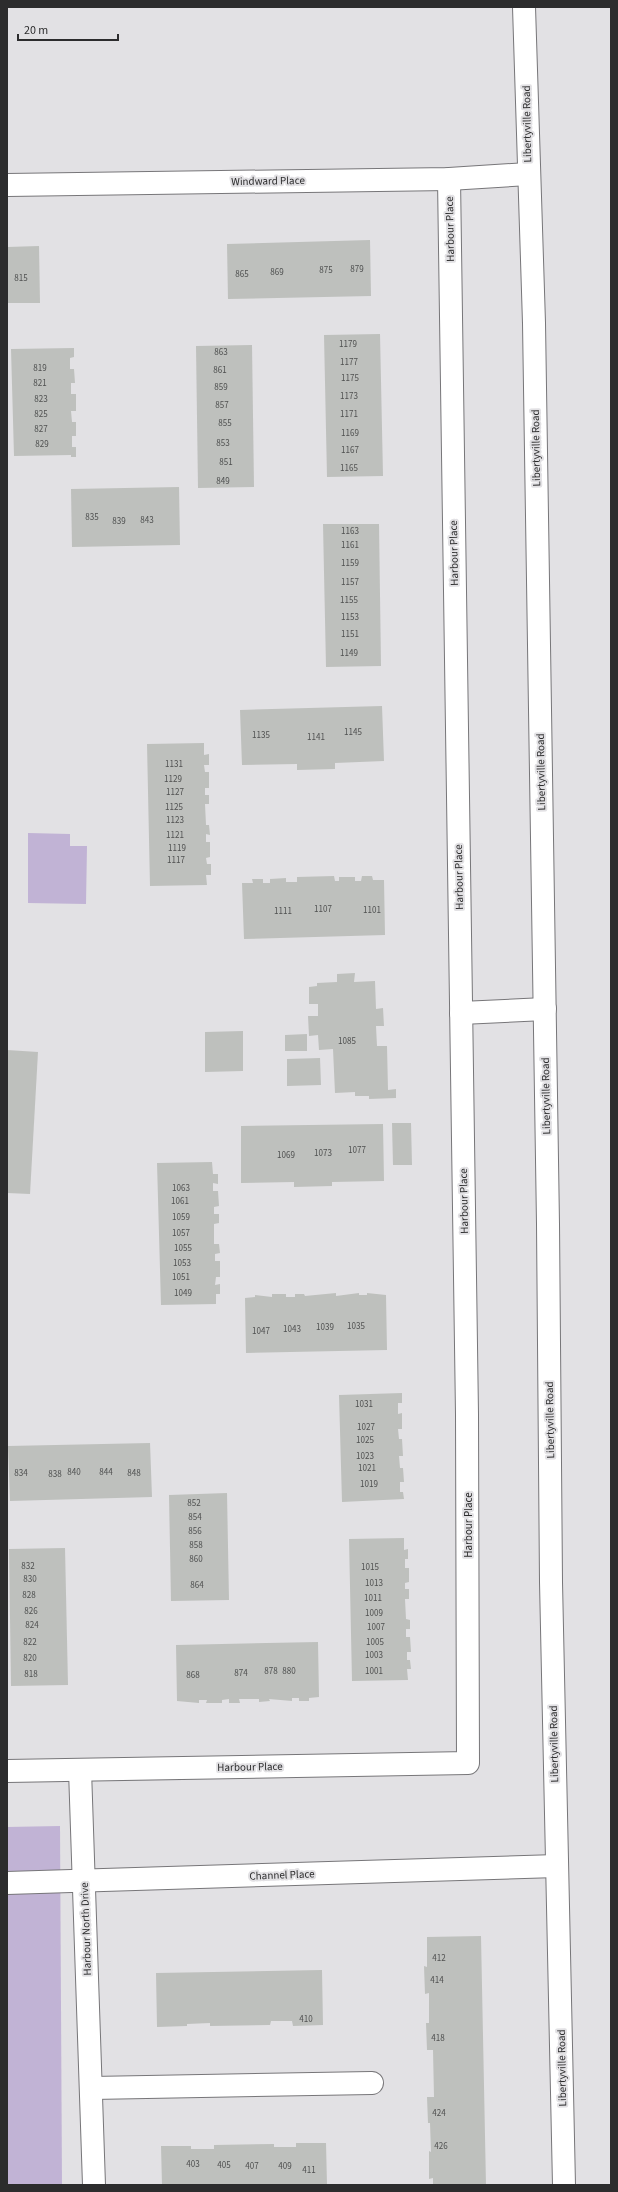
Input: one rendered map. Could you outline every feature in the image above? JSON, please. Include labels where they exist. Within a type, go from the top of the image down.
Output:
[{"type":"street","name":"Libertyville Road","points":[[524,7],[528,174],[534,323],[557,1866],[564,2185]]},
{"type":"street","name":"Windward Place","points":[[7,185],[449,179],[528,174]]},
{"type":"street","name":"Harbour Place","points":[[7,1771],[468,1763],[467,1414],[449,179]]},
{"type":"street","points":[[461,1013],[545,1009]]},
{"type":"street","name":"Harbour North Drive","points":[[80,1770],[92,2088],[94,2185]]},
{"type":"street","name":"Channel Place","points":[[7,1883],[557,1866]]},
{"type":"street","points":[[92,2088],[372,2084]]},
{"type":"shaded area","points":[[28,833],[70,834],[70,846],[87,846],[86,904],[28,903]]},
{"type":"shaded area","points":[[60,1826],[62,2185],[7,2185],[7,1827]]},
{"type":"building","points":[[370,240],[371,296],[228,299],[227,244]]},
{"type":"building","points":[[39,246],[40,303],[7,303],[7,247]]},
{"type":"building","points":[[380,334],[383,476],[327,477],[324,335]]},
{"type":"building","points":[[252,345],[254,487],[198,488],[196,346]]},
{"type":"building","points":[[74,348],[74,357],[70,358],[70,369],[74,369],[75,383],[71,383],[71,394],[76,394],[76,411],[71,411],[72,422],[76,422],[76,436],[72,436],[72,447],[76,447],[76,457],[71,457],[71,455],[14,456],[11,349]]},
{"type":"building","points":[[179,487],[180,545],[72,547],[71,489]]},
{"type":"building","points":[[323,524],[379,524],[381,666],[326,667]]},
{"type":"building","points":[[382,706],[384,761],[335,763],[335,769],[297,770],[297,764],[242,765],[240,710]]},
{"type":"building","points":[[204,743],[204,755],[209,754],[209,765],[204,765],[205,772],[209,772],[209,788],[205,788],[205,795],[209,795],[209,804],[205,804],[206,825],[209,825],[210,835],[206,834],[206,842],[210,842],[210,857],[206,858],[207,864],[211,864],[211,875],[206,875],[207,885],[150,886],[147,744]]},
{"type":"building","points":[[334,876],[335,881],[339,881],[339,877],[355,877],[355,881],[361,881],[362,876],[372,876],[373,880],[384,880],[385,935],[244,939],[242,883],[253,883],[252,879],[263,879],[263,883],[270,883],[270,879],[286,878],[286,882],[297,882],[297,877]]},
{"type":"building","points":[[355,973],[354,982],[375,981],[376,1009],[383,1008],[384,1026],[376,1026],[377,1046],[387,1046],[388,1090],[396,1089],[396,1098],[369,1099],[369,1096],[355,1096],[355,1092],[335,1093],[333,1049],[319,1050],[318,1035],[309,1036],[308,1016],[318,1016],[318,1004],[309,1004],[309,987],[317,986],[317,983],[337,982],[337,974]]},
{"type":"building","points":[[243,1031],[243,1071],[205,1072],[205,1032]]},
{"type":"building","points":[[307,1034],[307,1051],[285,1051],[285,1035]]},
{"type":"building","points":[[7,1050],[38,1052],[30,1194],[7,1193]]},
{"type":"building","points":[[320,1058],[321,1085],[287,1086],[287,1059]]},
{"type":"building","points":[[392,1123],[411,1123],[412,1165],[393,1165]]},
{"type":"building","points":[[383,1124],[384,1181],[332,1182],[332,1186],[294,1187],[294,1182],[241,1183],[241,1126]]},
{"type":"building","points":[[212,1162],[213,1174],[218,1174],[218,1184],[213,1183],[213,1191],[218,1191],[219,1206],[214,1207],[214,1214],[219,1214],[219,1223],[214,1224],[214,1244],[219,1244],[220,1253],[215,1254],[215,1261],[220,1261],[220,1277],[216,1277],[215,1285],[220,1284],[220,1294],[216,1294],[216,1304],[161,1305],[157,1163]]},
{"type":"building","points":[[336,1293],[336,1296],[359,1293],[359,1295],[367,1295],[367,1293],[386,1295],[387,1350],[246,1353],[245,1298],[255,1297],[255,1295],[272,1297],[272,1294],[286,1294],[286,1297],[295,1297],[295,1294],[304,1294],[305,1296]]},
{"type":"building","points":[[402,1393],[402,1403],[398,1403],[398,1414],[402,1413],[402,1429],[398,1429],[399,1439],[402,1439],[403,1456],[399,1456],[400,1468],[403,1468],[404,1482],[400,1482],[400,1492],[403,1492],[404,1499],[342,1502],[339,1395]]},
{"type":"building","points":[[150,1443],[152,1497],[10,1501],[8,1446]]},
{"type":"building","points":[[227,1493],[229,1600],[171,1601],[169,1495]]},
{"type":"building","points":[[404,1538],[404,1550],[408,1549],[408,1559],[405,1559],[405,1568],[409,1568],[409,1582],[405,1583],[405,1589],[409,1589],[409,1599],[405,1599],[406,1619],[410,1620],[410,1629],[406,1629],[406,1637],[410,1637],[411,1652],[407,1652],[407,1660],[410,1660],[411,1669],[407,1669],[408,1680],[352,1681],[349,1539]]},
{"type":"building","points":[[65,1548],[68,1685],[11,1686],[9,1549]]},
{"type":"building","points":[[318,1642],[319,1697],[309,1698],[309,1701],[299,1701],[299,1698],[292,1698],[292,1701],[269,1699],[270,1701],[259,1702],[259,1699],[239,1699],[240,1703],[229,1703],[229,1699],[222,1700],[222,1703],[206,1703],[207,1700],[199,1700],[199,1703],[177,1701],[176,1645]]},
{"type":"building","points":[[481,1936],[486,2185],[433,2185],[433,2178],[429,2179],[429,2151],[431,2152],[427,2097],[434,2097],[433,2050],[427,2050],[426,2023],[429,2023],[429,1993],[425,1994],[424,1966],[427,1967],[427,1937]]},
{"type":"building","points":[[322,1970],[323,2025],[293,2026],[292,2021],[271,2021],[270,2025],[210,2026],[210,2023],[187,2024],[187,2026],[157,2027],[156,1973]]},
{"type":"building","points":[[296,2143],[326,2143],[327,2185],[162,2185],[161,2146],[191,2146],[191,2149],[214,2149],[214,2145],[274,2144],[274,2147],[296,2147]]}]
